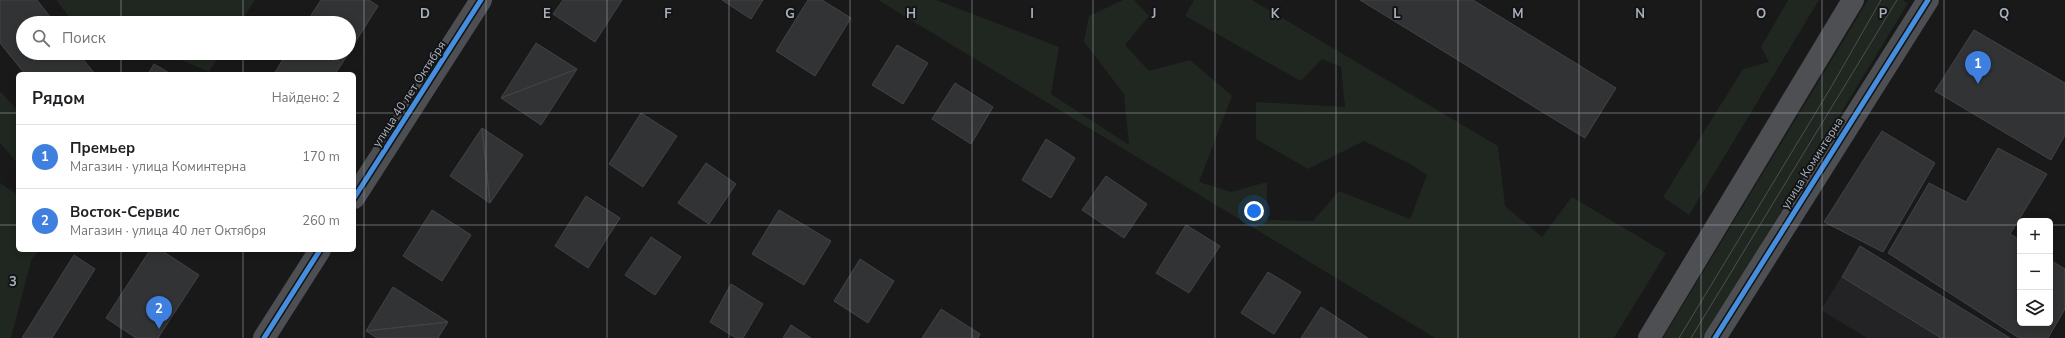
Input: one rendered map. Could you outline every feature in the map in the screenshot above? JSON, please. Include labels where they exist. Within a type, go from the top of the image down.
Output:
[{"type":"street","name":"улица 40 лет Октября","points":[[356,195],[481,0]]},
{"type":"street","points":[[1649,338],[1854,0]]},
{"type":"street","name":"улица Коминтерна","points":[[1715,338],[1928,0]]},
{"type":"street","points":[[264,338],[319,252]]},
{"type":"shaded area","points":[[56,0],[255,0],[245,16],[69,16]]},
{"type":"shaded area","points":[[878,0],[936,0],[1059,47],[1051,94],[1129,145],[1124,94],[1084,42],[1089,16],[1123,0],[1134,0],[1149,16],[1125,45],[1149,71],[1190,60],[1232,96],[1199,182],[1231,192],[1267,182],[1267,220],[1313,221],[1339,191],[1410,219],[1427,175],[1412,165],[1364,141],[1308,169],[1256,139],[1256,102],[1345,107],[1341,67],[1322,59],[1301,81],[1185,16],[1194,0],[1252,0],[1498,146],[1505,206],[1542,237],[1572,197],[1666,253],[1614,338],[1435,338]]},
{"type":"shaded area","points":[[1788,0],[1819,0],[1689,215],[1663,197],[1743,69],[1769,62],[1761,47]]},
{"type":"shaded area","points":[[1868,0],[1903,0],[1908,3],[1704,338],[1663,338]]},
{"type":"shaded area","points":[[182,60],[217,60],[209,72]]},
{"type":"shaded area","points":[[0,91],[16,109],[16,162],[0,143]]},
{"type":"shaded area","points":[[0,183],[16,194],[16,252],[38,252],[31,261],[11,338],[0,338]]},
{"type":"shaded area","points":[[1860,246],[2010,338],[1867,338],[1821,310]]},
{"type":"building","points":[[0,0],[37,0],[50,16],[16,16],[16,60],[84,60],[93,72],[23,72],[0,43]]},
{"type":"building","points":[[321,0],[369,0],[378,6],[356,41],[356,16],[311,16]]},
{"type":"building","points":[[563,0],[622,0],[595,42],[553,14]]},
{"type":"building","points":[[722,0],[763,0],[751,19]]},
{"type":"building","points":[[808,0],[822,0],[851,18],[815,76],[776,51]]},
{"type":"building","points":[[1360,0],[1473,0],[1616,88],[1585,138]]},
{"type":"building","points":[[1974,30],[2065,83],[2065,135],[2051,160],[1935,91]]},
{"type":"building","points":[[536,43],[577,69],[501,98]]},
{"type":"building","points":[[897,45],[928,63],[903,104],[872,85]]},
{"type":"building","points":[[283,60],[344,60],[336,72],[275,72]]},
{"type":"building","points":[[154,64],[168,72],[149,72]]},
{"type":"building","points":[[577,69],[541,125],[501,98]]},
{"type":"building","points":[[955,83],[993,107],[971,144],[932,119]]},
{"type":"building","points":[[641,113],[677,136],[643,187],[609,164]]},
{"type":"building","points":[[482,128],[523,155],[490,203]]},
{"type":"building","points":[[482,128],[490,203],[450,176]]},
{"type":"building","points":[[1882,131],[1935,163],[1883,252],[1824,222]]},
{"type":"building","points":[[1046,139],[1075,158],[1051,198],[1022,180]]},
{"type":"building","points":[[1998,148],[2047,174],[2020,218],[2017,218],[2017,223],[2010,234],[2017,238],[2017,326],[2053,326],[2053,262],[2065,269],[2065,309],[2048,338],[2019,338],[1888,253],[1929,183],[1966,202]]},
{"type":"building","points":[[706,163],[736,184],[709,224],[678,203]]},
{"type":"building","points":[[1106,176],[1147,204],[1124,238],[1082,210]]},
{"type":"building","points":[[586,196],[620,218],[588,268],[555,246]]},
{"type":"building","points":[[432,210],[471,235],[442,281],[403,256]]},
{"type":"building","points":[[779,210],[831,241],[804,285],[752,254]]},
{"type":"building","points":[[1186,225],[1220,246],[1189,293],[1156,273]]},
{"type":"building","points":[[651,237],[681,257],[655,295],[625,275]]},
{"type":"building","points":[[1860,246],[2010,338],[1941,338],[1842,277]]},
{"type":"building","points":[[149,252],[164,252],[199,275],[158,338],[136,338],[106,318]]},
{"type":"building","points":[[74,255],[95,269],[52,338],[22,338]]},
{"type":"building","points":[[860,259],[894,281],[868,323],[834,301]]},
{"type":"building","points":[[1268,272],[1301,292],[1274,334],[1241,313]]},
{"type":"building","points":[[731,284],[763,304],[743,338],[736,338],[710,322]]},
{"type":"building","points":[[393,287],[448,322],[366,331]]},
{"type":"building","points":[[1321,307],[1368,338],[1301,338]]},
{"type":"building","points":[[941,309],[980,334],[978,338],[922,338]]},
{"type":"building","points":[[448,322],[438,338],[377,338],[366,331]]},
{"type":"building","points":[[791,325],[811,338],[783,338]]},
{"type":"tram line","points":[[1679,338],[1830,89],[1881,0]]},
{"type":"tram line","points":[[1691,338],[1897,0]]},
{"type":"cycle path","points":[[356,195],[481,0]]},
{"type":"cycle path","points":[[1715,338],[1928,0]]},
{"type":"cycle path","points":[[264,338],[319,252]]},
{"type":"place","name":"Премьер","points":[[1978,84]]},
{"type":"place","name":"Восток-Сервис","points":[[159,329]]}]
